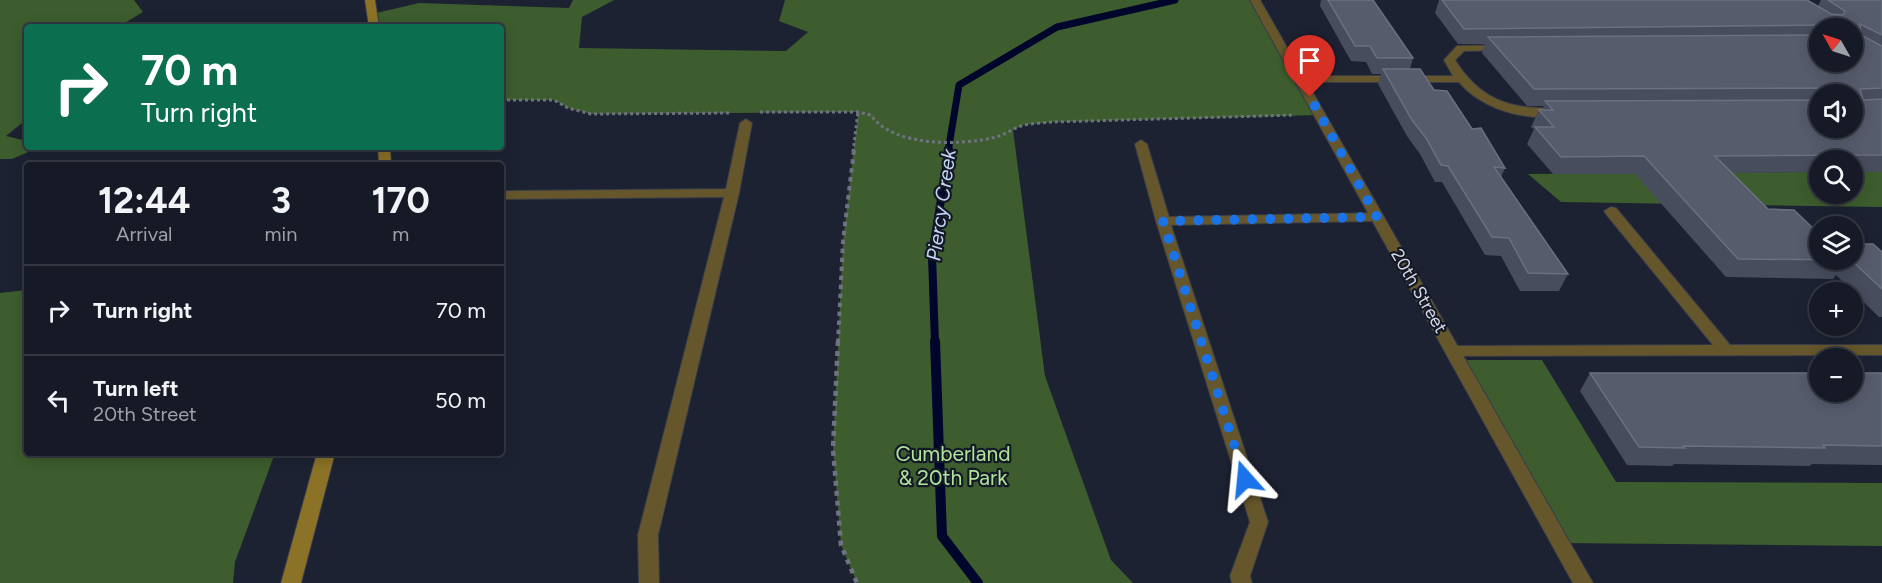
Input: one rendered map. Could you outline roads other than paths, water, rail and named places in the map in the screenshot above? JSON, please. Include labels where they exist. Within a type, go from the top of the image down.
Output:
[{"type":"street","points":[[370,0],[374,24]]},
{"type":"street","name":"20th Street","points":[[1255,0],[1582,583]]},
{"type":"street","points":[[1521,48],[1461,48],[1449,60],[1460,79],[1484,102],[1520,112],[1568,112]]},
{"type":"street","points":[[1299,79],[1460,79]]},
{"type":"street","points":[[649,583],[648,535],[750,118]]},
{"type":"street","points":[[1141,144],[1258,522],[1240,576],[1242,583]]},
{"type":"street","points":[[504,195],[732,193]]},
{"type":"street","points":[[1611,211],[1726,351]]},
{"type":"street","points":[[1163,221],[1377,217]]},
{"type":"street","points":[[1454,352],[1882,350]]},
{"type":"street","points":[[291,583],[325,456]]},
{"type":"waterway","name":"Piercy Creek","points":[[948,152],[959,85],[1057,27],[1175,0]]},
{"type":"waterway","name":"Piercy Creek","points":[[935,343],[932,256],[949,150]]},
{"type":"waterway","name":"Piercy Creek","points":[[935,341],[942,536],[978,583]]},
{"type":"park label","name":"Cumberland & 20th Park","points":[[953,465]]}]
